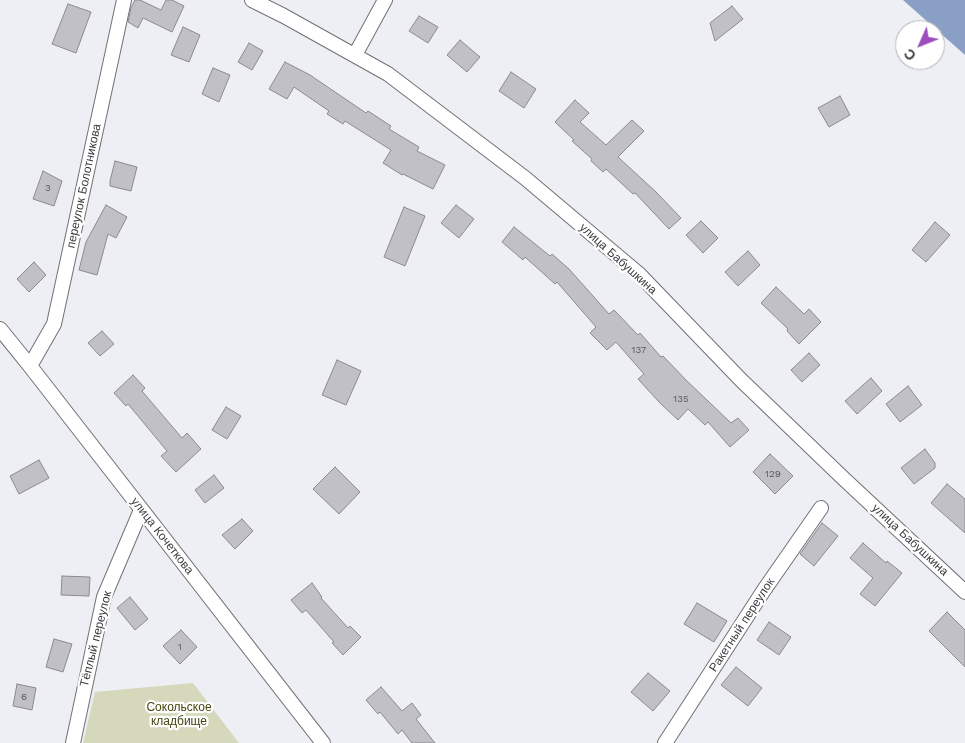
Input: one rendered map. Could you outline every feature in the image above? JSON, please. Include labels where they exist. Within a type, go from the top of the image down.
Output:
[{"type":"street","name":"переулок Болотникова","points":[[30,366],[54,324],[124,0]]},
{"type":"street","name":"улица Бабушкина","points":[[252,0],[388,74],[518,172],[639,274],[741,380],[965,592]]},
{"type":"street","points":[[355,55],[385,0]]},
{"type":"street","name":"улица Кочеткова","points":[[0,329],[323,743]]},
{"type":"street","name":"Ракетный переулок","points":[[665,743],[764,590],[821,508]]},
{"type":"street","name":"Тёплый переулок","points":[[72,743],[104,597],[141,510]]},
{"type":"green space","name":"Сокольское кладбище","points":[[193,683],[239,743],[83,743],[95,692]]},
{"type":"water","points":[[903,0],[965,0],[965,55],[945,37],[945,20],[926,20]]},
{"type":"building","points":[[135,0],[140,0],[161,10],[166,0],[172,0],[184,6],[172,32],[143,18],[138,28],[128,22]]},
{"type":"building","points":[[68,4],[91,12],[76,53],[52,44]]},
{"type":"building","points":[[732,6],[743,19],[715,41],[710,23]]},
{"type":"building","points":[[419,16],[438,27],[428,43],[409,31]]},
{"type":"building","points":[[183,27],[200,35],[189,62],[171,55]]},
{"type":"building","points":[[460,40],[480,57],[467,72],[447,55]]},
{"type":"building","points":[[249,43],[263,51],[252,70],[238,62]]},
{"type":"building","points":[[285,62],[310,75],[366,113],[368,111],[391,126],[389,129],[419,147],[417,151],[445,165],[433,189],[402,175],[383,163],[391,150],[345,121],[343,124],[327,114],[329,111],[294,87],[287,99],[269,89]]},
{"type":"building","points":[[213,68],[230,75],[219,102],[202,94]]},
{"type":"building","points":[[511,72],[536,89],[524,108],[499,91]]},
{"type":"building","points":[[840,96],[850,115],[829,127],[818,108]]},
{"type":"building","points":[[575,100],[589,113],[580,122],[606,145],[632,120],[644,131],[618,157],[681,218],[669,229],[635,193],[633,194],[606,169],[603,172],[591,161],[592,159],[555,122]]},
{"type":"building","points":[[115,161],[137,167],[131,191],[110,186]]},
{"type":"building","points":[[43,171],[62,181],[54,206],[33,199]]},
{"type":"building","points":[[106,205],[127,217],[116,238],[108,234],[97,275],[79,270],[86,242]]},
{"type":"building","points":[[456,205],[474,219],[459,238],[441,223]]},
{"type":"building","points":[[404,207],[425,216],[405,266],[384,257]]},
{"type":"building","points":[[701,221],[718,238],[703,253],[686,235]]},
{"type":"building","points":[[935,222],[950,235],[926,262],[912,250]]},
{"type":"building","points":[[514,227],[550,256],[552,254],[569,269],[609,314],[614,310],[638,335],[640,333],[661,357],[663,356],[731,423],[738,418],[749,430],[730,447],[708,422],[705,425],[688,409],[678,420],[638,379],[644,374],[616,342],[607,350],[590,333],[596,327],[557,282],[555,284],[525,257],[523,260],[502,242]]},
{"type":"building","points":[[748,251],[760,265],[738,286],[725,272]]},
{"type":"building","points":[[34,262],[46,275],[29,292],[17,279]]},
{"type":"building","points":[[776,287],[804,314],[809,309],[821,322],[799,344],[787,331],[788,329],[761,303]]},
{"type":"building","points":[[102,331],[114,344],[100,356],[88,343]]},
{"type":"building","points":[[809,353],[820,365],[802,382],[791,370]]},
{"type":"building","points":[[337,360],[361,371],[346,405],[322,395]]},
{"type":"building","points":[[133,375],[145,388],[142,391],[182,438],[187,433],[201,449],[176,472],[161,456],[167,451],[128,404],[126,406],[114,393]]},
{"type":"building","points":[[871,378],[882,391],[857,414],[845,401]]},
{"type":"building","points":[[908,386],[922,405],[900,422],[886,404]]},
{"type":"building","points":[[226,407],[241,416],[227,439],[212,430]]},
{"type":"building","points":[[925,449],[935,463],[935,468],[914,484],[901,468]]},
{"type":"building","points":[[770,454],[793,476],[775,494],[753,472]]},
{"type":"building","points":[[39,460],[49,478],[19,494],[10,476]]},
{"type":"building","points":[[335,467],[360,492],[339,514],[313,489]]},
{"type":"building","points":[[214,475],[224,488],[205,503],[195,490]]},
{"type":"building","points":[[947,484],[965,499],[965,533],[931,503]]},
{"type":"building","points":[[242,519],[253,531],[235,549],[222,535]]},
{"type":"building","points":[[822,523],[838,536],[814,566],[800,554]]},
{"type":"building","points":[[863,543],[886,563],[887,561],[902,573],[875,606],[860,594],[873,578],[850,558]]},
{"type":"building","points":[[62,576],[90,577],[89,596],[61,595]]},
{"type":"building","points":[[312,583],[321,598],[348,628],[350,626],[361,637],[343,655],[306,610],[302,613],[291,600]]},
{"type":"building","points":[[130,597],[148,619],[135,630],[117,608]]},
{"type":"building","points":[[697,603],[727,621],[714,642],[684,624]]},
{"type":"building","points":[[947,612],[965,630],[965,667],[929,631]]},
{"type":"building","points":[[769,622],[791,637],[779,655],[757,640]]},
{"type":"building","points":[[181,630],[197,647],[180,664],[163,646]]},
{"type":"building","points":[[54,639],[72,644],[63,672],[46,667]]},
{"type":"building","points":[[736,667],[762,688],[748,706],[721,685]]},
{"type":"building","points":[[648,673],[670,691],[653,711],[631,692]]},
{"type":"building","points":[[17,684],[36,688],[32,710],[13,706]]},
{"type":"building","points":[[381,687],[402,711],[412,703],[421,715],[416,719],[435,743],[412,743],[402,730],[398,734],[380,712],[378,714],[366,700]]}]
